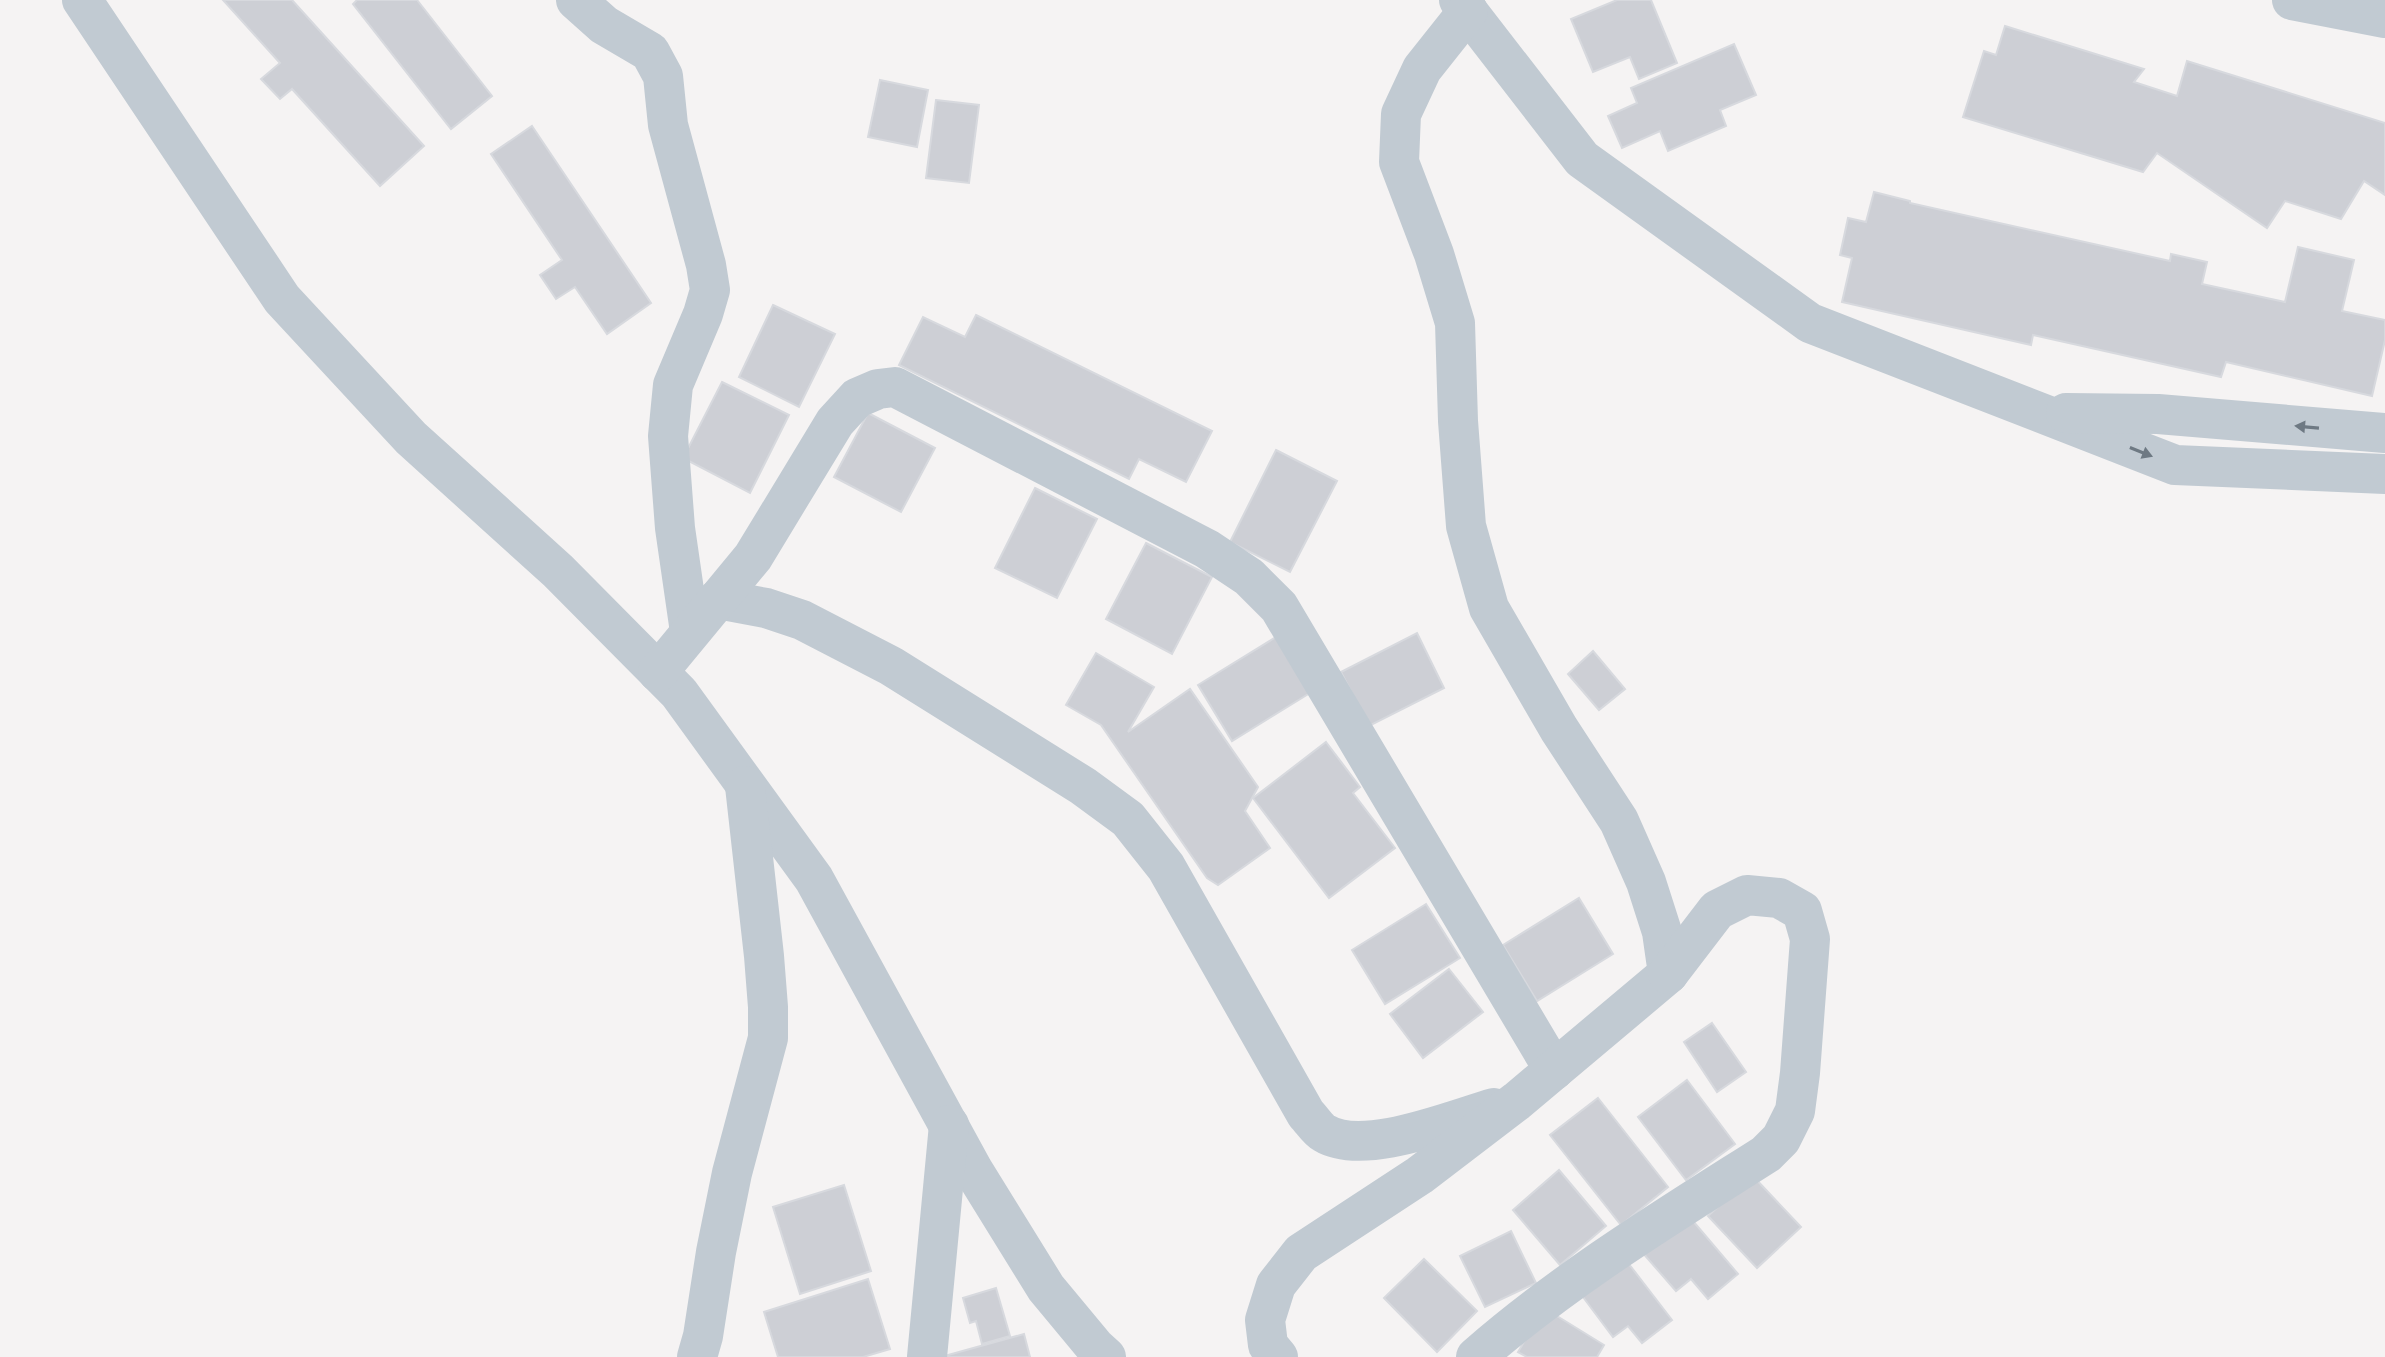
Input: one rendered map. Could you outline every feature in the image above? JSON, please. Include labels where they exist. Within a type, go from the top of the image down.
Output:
[{"type":"street","points":[[82,0],[282,299],[411,438],[558,571],[679,693],[814,879],[973,1170],[1046,1288],[1106,1357]]},
{"type":"street","points":[[576,0],[604,25],[650,52],[663,76],[668,125],[706,265],[710,290],[673,385],[668,436],[675,528],[690,632]]},
{"type":"street","points":[[2292,0],[2385,18]]},
{"type":"street","points":[[1668,974],[1662,932],[1646,882],[1619,821],[1559,729],[1489,608],[1466,526],[1455,323],[1434,254],[1399,162],[1401,114],[1422,69],[1464,6],[1582,159],[1810,323],[2175,465],[2385,474]]},
{"type":"street","points":[[658,672],[753,557],[835,422],[857,398],[878,389],[895,387],[1207,549],[1249,577],[1279,607],[1554,1070]]},
{"type":"street","points":[[2042,412],[2158,414],[2385,433]]},
{"type":"street","points":[[718,599],[766,608],[802,620],[891,666],[1083,786],[1128,819],[1166,867],[1306,1114],[1322,1132],[1345,1141],[1387,1139],[1517,1101]]},
{"type":"street","points":[[697,1357],[732,1173],[768,1038],[764,956],[744,783]]},
{"type":"street","points":[[1278,1357],[1268,1345],[1265,1320],[1276,1285],[1301,1253],[1420,1175],[1517,1101],[1668,974],[1717,910],[1747,895],[1779,898],[1802,911],[1810,939],[1800,1073],[1795,1111],[1781,1139],[1766,1154],[1610,1254],[1476,1357]]},
{"type":"street","points":[[927,1357],[949,1125]]},
{"type":"building","points":[[223,0],[292,0],[424,146],[380,186],[292,89],[280,99],[261,79],[280,63]]},
{"type":"building","points":[[357,0],[417,0],[492,96],[451,129],[353,4]]},
{"type":"building","points":[[1617,0],[1651,0],[1677,63],[1639,79],[1630,57],[1593,72],[1571,19]]},
{"type":"building","points":[[2005,26],[2144,69],[2134,82],[2177,96],[2187,61],[2385,123],[2385,195],[2364,181],[2341,219],[2285,201],[2267,228],[2157,153],[2143,172],[1963,117],[1984,51],[1996,55]]},
{"type":"building","points":[[1734,44],[1756,95],[1720,110],[1726,126],[1668,151],[1660,131],[1622,148],[1608,116],[1637,103],[1631,88]]},
{"type":"building","points":[[880,80],[928,90],[917,147],[868,137]]},
{"type":"building","points":[[936,100],[979,105],[969,183],[926,178]]},
{"type":"building","points":[[532,126],[651,303],[607,334],[575,287],[556,299],[540,275],[562,260],[491,154]]},
{"type":"building","points":[[1874,192],[1910,203],[2170,261],[2171,254],[2207,262],[2202,284],[2285,302],[2298,247],[2354,260],[2342,311],[2385,320],[2385,340],[2372,396],[2226,362],[2221,377],[2033,335],[2031,345],[1842,302],[1852,258],[1840,255],[1848,218],[1866,222]]},
{"type":"building","points":[[773,305],[835,334],[799,407],[739,377]]},
{"type":"building","points":[[976,315],[1212,431],[1186,482],[1139,459],[1129,479],[899,365],[923,317],[965,337]]},
{"type":"building","points":[[722,382],[789,415],[750,493],[683,458]]},
{"type":"building","points":[[868,413],[935,448],[901,512],[834,477]]},
{"type":"building","points":[[1276,450],[1337,481],[1290,572],[1230,542]]},
{"type":"building","points":[[1035,488],[1097,519],[1057,598],[995,568]]},
{"type":"building","points":[[1146,543],[1212,577],[1172,654],[1106,619]]},
{"type":"building","points":[[1417,633],[1444,688],[1369,726],[1341,672]]},
{"type":"building","points":[[1276,637],[1310,693],[1232,741],[1198,685]]},
{"type":"building","points":[[1593,651],[1625,689],[1599,710],[1568,674]]},
{"type":"building","points":[[1096,653],[1154,687],[1128,732],[1190,689],[1258,787],[1245,811],[1270,848],[1218,885],[1207,878],[1101,725],[1066,705]]},
{"type":"building","points":[[1326,742],[1360,787],[1353,793],[1395,848],[1329,898],[1253,798]]},
{"type":"building","points":[[1579,898],[1613,954],[1537,1001],[1503,945]]},
{"type":"building","points":[[1426,904],[1460,958],[1385,1004],[1352,950]]},
{"type":"building","points":[[1449,969],[1483,1012],[1423,1058],[1390,1014]]},
{"type":"building","points":[[1712,1023],[1746,1072],[1717,1092],[1684,1042]]},
{"type":"building","points":[[1687,1080],[1735,1144],[1686,1180],[1638,1117]]},
{"type":"building","points":[[1598,1098],[1668,1187],[1621,1225],[1550,1135]]},
{"type":"building","points":[[1559,1170],[1606,1226],[1560,1265],[1513,1210]]},
{"type":"building","points":[[1752,1175],[1801,1227],[1757,1268],[1708,1216]]},
{"type":"building","points":[[844,1185],[871,1271],[800,1294],[773,1207]]},
{"type":"building","points":[[1687,1214],[1738,1274],[1708,1299],[1691,1279],[1676,1291],[1642,1252]]},
{"type":"building","points":[[1511,1231],[1536,1283],[1485,1307],[1460,1256]]},
{"type":"building","points":[[1424,1259],[1477,1311],[1437,1352],[1384,1298]]},
{"type":"building","points":[[1625,1259],[1672,1320],[1642,1343],[1628,1326],[1613,1337],[1580,1293]]},
{"type":"building","points":[[868,1279],[890,1349],[863,1357],[778,1357],[764,1312]]},
{"type":"building","points":[[996,1288],[1010,1336],[982,1344],[976,1321],[970,1323],[963,1298]]},
{"type":"building","points":[[1544,1308],[1604,1345],[1597,1357],[1527,1357],[1518,1352]]},
{"type":"building","points":[[1024,1334],[1030,1357],[941,1357]]}]
